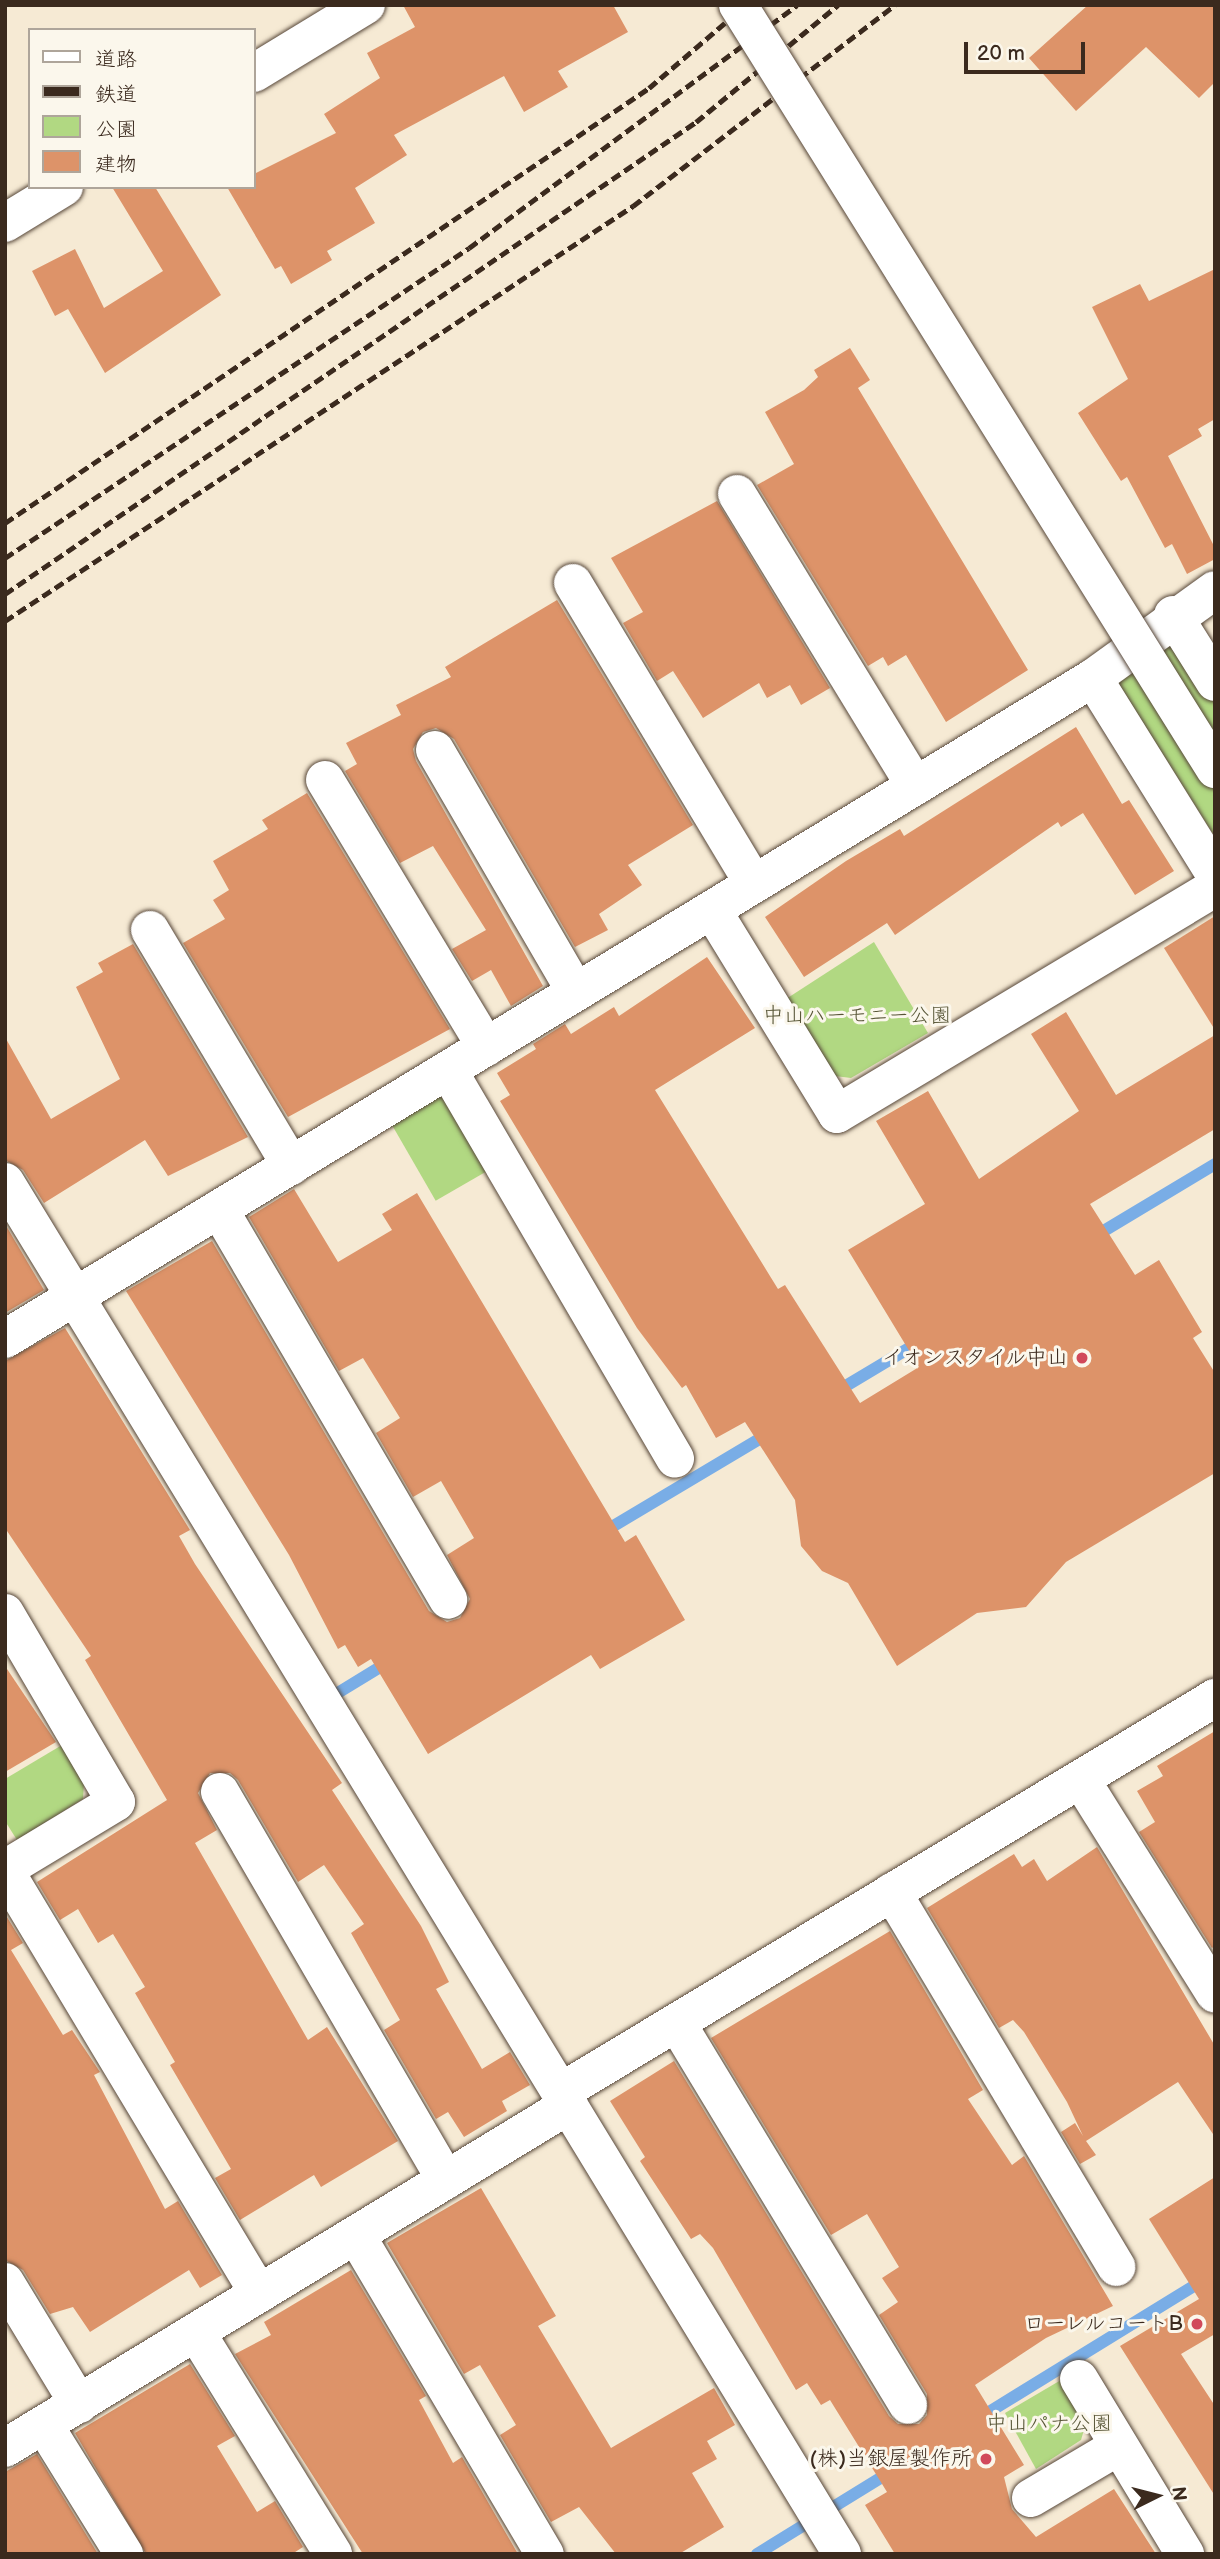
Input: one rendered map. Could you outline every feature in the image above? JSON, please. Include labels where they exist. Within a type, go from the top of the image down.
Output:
[{"type":"street","points":[[738,5],[1215,769]]},
{"type":"street","points":[[256,72],[356,8]]},
{"type":"street","points":[[5,223],[61,189]]},
{"type":"street","points":[[737,494],[915,786]]},
{"type":"street","points":[[573,583],[754,884]]},
{"type":"street","points":[[5,1339],[1093,678],[1173,615],[1215,590]]},
{"type":"street","points":[[1173,615],[1215,682]]},
{"type":"street","points":[[1093,678],[1215,874]]},
{"type":"street","points":[[435,750],[576,992]]},
{"type":"street","points":[[325,780],[486,1047]]},
{"type":"street","points":[[712,910],[836,1114],[1215,888]]},
{"type":"street","points":[[150,930],[291,1166]]},
{"type":"street","points":[[449,1070],[675,1459]]},
{"type":"street","points":[[5,1182],[842,2554]]},
{"type":"street","points":[[219,1209],[448,1600]]},
{"type":"street","points":[[5,1613],[116,1802],[5,1870],[259,2294]]},
{"type":"street","points":[[5,2448],[446,2180],[678,2025],[892,1892],[1215,1698]]},
{"type":"street","points":[[1081,1780],[1215,1994]]},
{"type":"street","points":[[220,1792],[446,2180]]},
{"type":"street","points":[[892,1892],[1116,2267]]},
{"type":"street","points":[[678,2025],[908,2405]]},
{"type":"street","points":[[356,2235],[545,2554]]},
{"type":"street","points":[[5,2282],[79,2404]]},
{"type":"street","points":[[196,2332],[333,2554]]},
{"type":"street","points":[[1079,2379],[1185,2554]]},
{"type":"street","points":[[44,2425],[124,2554]]},
{"type":"street","points":[[1031,2498],[1119,2446]]},
{"type":"green space","points":[[1170,626],[1215,697],[1215,837],[1112,673]]},
{"type":"green space","name":"中山ハーモニー公園","points":[[874,942],[928,1033],[851,1078],[835,1076],[786,999]]},
{"type":"green space","points":[[448,1070],[502,1163],[436,1201],[382,1108]]},
{"type":"green space","points":[[62,1745],[84,1783],[83,1799],[17,1840],[5,1821],[5,1779]]},
{"type":"green space","name":"中山パナ公園","points":[[1061,2380],[1086,2423],[1081,2440],[1036,2469],[1005,2413]]},
{"type":"building","points":[[403,5],[613,5],[628,32],[558,71],[568,87],[524,112],[504,76],[394,135],[407,155],[355,188],[375,223],[327,251],[332,260],[291,284],[281,266],[275,269],[228,189],[256,189],[256,173],[336,133],[324,114],[380,78],[367,53],[415,27]]},
{"type":"building","points":[[1088,5],[1215,5],[1215,82],[1199,98],[1146,47],[1076,111],[1029,58]]},
{"type":"building","points":[[113,189],[156,189],[221,295],[105,373],[68,309],[55,316],[32,271],[75,249],[104,308],[163,271]]},
{"type":"building","points":[[1215,269],[1215,419],[1198,429],[1202,436],[1168,456],[1215,548],[1215,559],[1187,574],[1172,544],[1165,548],[1127,477],[1121,481],[1078,413],[1128,379],[1092,307],[1140,284],[1149,301]]},
{"type":"building","points":[[850,348],[870,380],[858,388],[1028,670],[946,722],[906,655],[888,666],[883,657],[868,666],[757,485],[794,464],[765,412],[804,390],[818,377],[814,370]]},
{"type":"building","points":[[717,501],[830,688],[801,705],[790,685],[767,698],[759,683],[703,718],[673,671],[657,681],[623,623],[643,612],[611,558]]},
{"type":"building","points":[[557,600],[693,825],[628,865],[642,885],[599,914],[608,930],[575,947],[454,739],[436,728],[423,732],[413,749],[416,761],[543,986],[511,1006],[491,970],[472,981],[452,949],[486,930],[433,846],[400,863],[345,771],[357,764],[346,743],[401,715],[396,705],[451,677],[445,667]]},
{"type":"building","points":[[1076,727],[1122,804],[1129,800],[1174,871],[1135,895],[1083,813],[1061,827],[1058,822],[895,935],[887,923],[804,977],[765,917],[846,861],[900,829],[904,836]]},
{"type":"building","points":[[307,793],[450,1029],[288,1117],[183,943],[225,919],[213,900],[229,890],[213,861],[268,829],[262,820]]},
{"type":"building","points":[[1215,916],[1215,1030],[1164,948]]},
{"type":"building","points":[[133,944],[248,1137],[168,1176],[145,1140],[44,1203],[23,1170],[5,1160],[5,1037],[51,1119],[120,1079],[76,987],[103,972],[98,963]]},
{"type":"building","points":[[707,957],[755,1028],[655,1090],[778,1289],[785,1285],[860,1403],[919,1367],[848,1250],[925,1204],[876,1121],[928,1091],[979,1179],[1079,1111],[1031,1034],[1066,1012],[1116,1095],[1215,1035],[1215,1129],[1090,1204],[1135,1275],[1159,1260],[1202,1332],[1193,1338],[1215,1373],[1215,1473],[1066,1562],[1026,1607],[977,1613],[897,1666],[848,1583],[822,1571],[801,1546],[795,1500],[745,1422],[716,1438],[686,1385],[682,1388],[637,1328],[500,1101],[510,1095],[497,1073],[536,1049],[533,1044],[565,1024],[571,1034],[614,1007],[619,1016]]},
{"type":"building","points":[[294,1189],[338,1262],[392,1230],[382,1214],[417,1193],[625,1542],[636,1535],[685,1620],[600,1669],[591,1655],[428,1754],[371,1659],[358,1667],[345,1645],[338,1649],[289,1555],[126,1291],[212,1241],[429,1611],[447,1622],[460,1618],[470,1599],[447,1555],[474,1538],[441,1481],[413,1497],[376,1433],[400,1418],[363,1358],[339,1371],[249,1217]]},
{"type":"building","points":[[5,1224],[44,1290],[5,1313]]},
{"type":"building","points":[[65,1328],[190,1530],[179,1536],[195,1564],[342,1783],[332,1790],[421,1926],[449,1982],[436,1989],[482,2069],[510,2052],[530,2085],[502,2101],[507,2111],[464,2137],[448,2112],[436,2119],[384,2030],[400,2020],[351,1933],[364,1924],[324,1865],[298,1882],[238,1780],[230,1773],[210,1773],[198,1793],[217,1830],[195,1843],[308,2040],[327,2027],[398,2141],[321,2187],[314,2175],[240,2220],[215,2178],[231,2169],[170,2065],[175,2062],[135,1993],[145,1987],[113,1934],[98,1943],[78,1909],[60,1920],[37,1882],[167,1800],[85,1660],[91,1656],[5,1528],[5,1361]]},
{"type":"building","points":[[5,1666],[56,1742],[5,1772]]},
{"type":"building","points":[[1215,1731],[1215,1946],[1212,1948],[1139,1832],[1155,1822],[1137,1791],[1163,1776],[1157,1766]]},
{"type":"building","points":[[1097,1847],[1215,2046],[1215,2137],[1178,2082],[1086,2141],[1096,2155],[1080,2164],[1061,2132],[1075,2123],[1083,2136],[1067,2102],[1024,2032],[1013,2020],[999,2028],[927,1908],[1014,1854],[1022,1867],[1034,1859],[1047,1881]]},
{"type":"building","points":[[5,1914],[23,1943],[11,1950],[63,2035],[72,2030],[100,2072],[94,2075],[165,2209],[178,2201],[222,2275],[200,2288],[189,2270],[90,2332],[73,2307],[50,2314],[23,2270],[5,2260]]},
{"type":"building","points":[[890,1931],[983,2090],[968,2099],[1012,2165],[1024,2156],[1113,2306],[1046,2338],[975,2385],[1024,2465],[1004,2477],[1012,2509],[1036,2537],[1114,2489],[1156,2554],[895,2554],[865,2505],[887,2492],[830,2400],[821,2405],[807,2383],[796,2390],[713,2248],[700,2234],[691,2239],[640,2161],[645,2157],[610,2101],[674,2061],[889,2416],[898,2424],[919,2424],[927,2415],[927,2394],[879,2315],[898,2302],[882,2278],[899,2267],[867,2214],[831,2235],[711,2038]]},
{"type":"building","points":[[1215,2177],[1215,2334],[1181,2354],[1215,2406],[1215,2496],[1120,2346],[1199,2299],[1149,2219]]},
{"type":"building","points":[[481,2188],[556,2316],[538,2326],[611,2448],[714,2388],[735,2425],[707,2441],[717,2459],[692,2473],[724,2527],[679,2554],[616,2554],[579,2507],[551,2522],[500,2435],[516,2425],[480,2365],[464,2374],[387,2243]]},
{"type":"building","points":[[351,2270],[426,2396],[419,2400],[453,2463],[462,2457],[518,2554],[363,2554],[235,2354],[271,2335],[264,2322]]},
{"type":"building","points":[[190,2364],[235,2436],[217,2446],[257,2512],[275,2501],[303,2547],[292,2554],[146,2554],[75,2433]]},
{"type":"building","points":[[37,2454],[98,2554],[5,2554],[5,2472]]},
{"type":"waterway","points":[[1092,1238],[1215,1164]]},
{"type":"waterway","points":[[834,1393],[921,1341]]},
{"type":"waterway","points":[[600,1534],[771,1432]]},
{"type":"waterway","points":[[336,1694],[390,1661]]},
{"type":"waterway","points":[[976,2420],[1205,2279]]},
{"type":"waterway","points":[[757,2554],[892,2471]]},
{"type":"railway","points":[[5,523],[649,88],[746,5]]},
{"type":"railway","points":[[5,558],[469,248],[797,5]]},
{"type":"railway","points":[[5,594],[696,122],[838,5]]},
{"type":"railway","points":[[5,621],[633,206],[895,5]]},
{"type":"place","name":"イオンスタイル中山","points":[[1082,1358]]},
{"type":"place","name":"ローレルコートB","points":[[1197,2324]]},
{"type":"place","name":"(株)当銀屋製作所","points":[[986,2459]]}]
